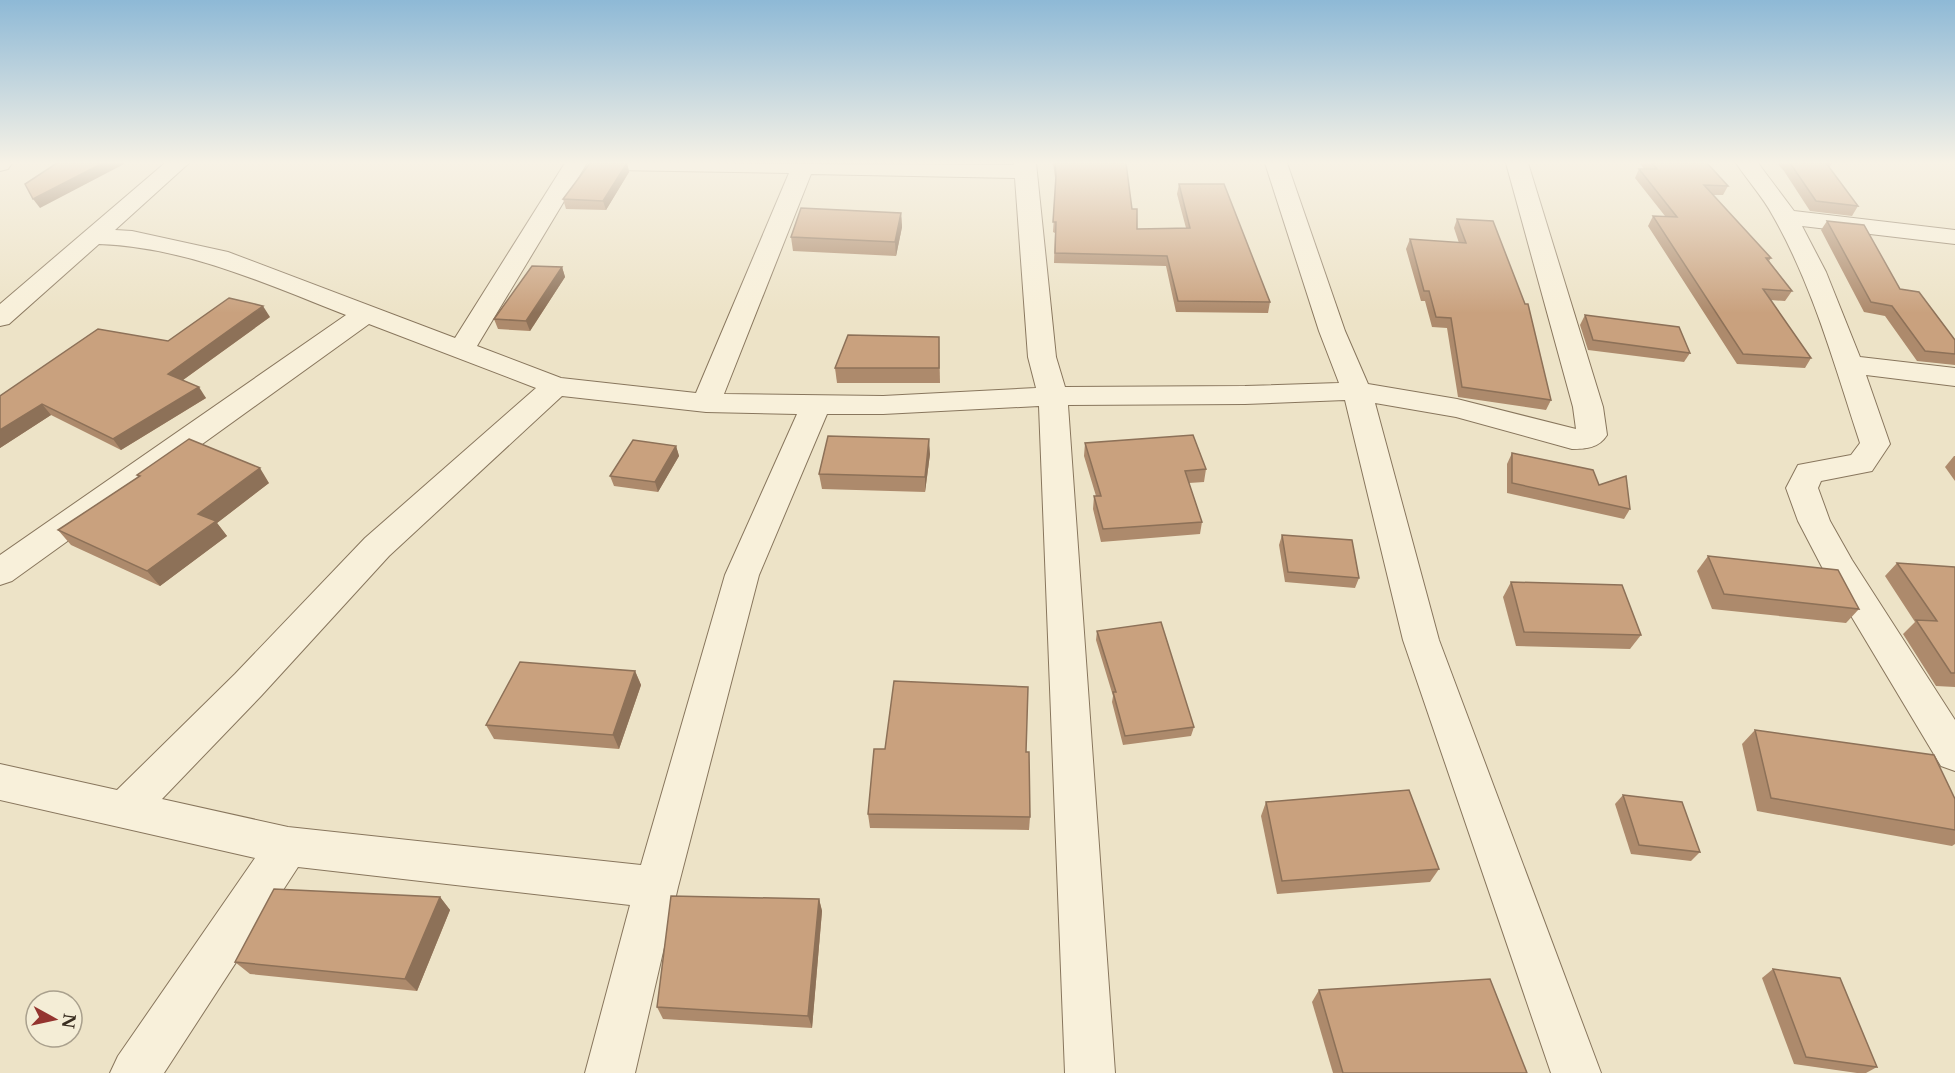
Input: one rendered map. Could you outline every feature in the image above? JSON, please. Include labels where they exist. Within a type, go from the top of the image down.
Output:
[{"type":"street","points":[[0,318],[122,213]]},
{"type":"street","points":[[461,350],[545,213]]},
{"type":"street","points":[[706,404],[784,213]]},
{"type":"street","points":[[1029,213],[1042,357],[1053,396],[1090,1073]]},
{"type":"street","points":[[1293,213],[1329,321],[1357,391],[1421,640],[1576,1073]]},
{"type":"street","points":[[95,237],[132,238],[219,257],[556,386],[706,404],[816,405],[883,405],[1053,396],[1245,395],[1357,391],[1457,408],[1572,439],[1585,439],[1592,435],[1585,396],[1532,213]]},
{"type":"street","points":[[1783,213],[1804,254],[1848,364],[1875,444],[1860,464],[1809,472],[1802,488],[1815,522],[1840,569],[1955,754]]},
{"type":"street","points":[[1786,217],[1955,237]]},
{"type":"street","points":[[0,572],[366,313]]},
{"type":"street","points":[[1848,364],[1955,377]]},
{"type":"street","points":[[124,810],[248,685],[377,547],[556,386]]},
{"type":"street","points":[[610,1073],[656,887],[742,575],[816,405]]},
{"type":"street","points":[[0,782],[288,846],[656,887]]},
{"type":"street","points":[[135,1073],[288,846]]},
{"type":"building","points":[[799,213],[901,213],[895,242],[791,237]]},
{"type":"building","points":[[1054,213],[1137,213],[1137,229],[1190,228],[1186,213],[1235,213],[1270,302],[1178,301],[1167,256],[1055,253],[1056,222],[1053,222]]},
{"type":"building","points":[[1674,213],[1730,213],[1771,258],[1766,258],[1792,291],[1763,289],[1811,358],[1743,354],[1653,216],[1677,217]]},
{"type":"building","points":[[1457,219],[1493,221],[1525,304],[1528,304],[1551,400],[1462,387],[1451,318],[1436,317],[1429,291],[1424,291],[1410,239],[1466,243]]},
{"type":"building","points":[[1827,221],[1864,225],[1900,289],[1919,292],[1955,340],[1955,354],[1925,351],[1892,306],[1871,302]]},
{"type":"building","points":[[532,266],[562,267],[526,321],[494,319]]},
{"type":"building","points":[[229,298],[263,306],[168,374],[199,387],[113,439],[42,404],[0,430],[0,396],[98,329],[168,341]]},
{"type":"building","points":[[1585,315],[1679,327],[1690,353],[1593,340]]},
{"type":"building","points":[[848,335],[939,337],[939,368],[835,368]]},
{"type":"building","points":[[1193,435],[1206,469],[1185,471],[1202,522],[1103,529],[1094,496],[1101,496],[1085,443]]},
{"type":"building","points":[[828,436],[929,439],[925,477],[819,474]]},
{"type":"building","points":[[189,439],[260,468],[198,514],[216,521],[147,571],[58,530],[140,476],[137,475]]},
{"type":"building","points":[[633,440],[676,446],[655,482],[610,476]]},
{"type":"building","points":[[1512,453],[1593,470],[1599,485],[1626,476],[1630,509],[1512,483]]},
{"type":"building","points":[[1282,535],[1352,540],[1359,578],[1288,572]]},
{"type":"building","points":[[1708,556],[1838,570],[1859,609],[1724,594]]},
{"type":"building","points":[[1897,563],[1955,567],[1955,673],[1951,673],[1916,620],[1937,621]]},
{"type":"building","points":[[1511,582],[1622,585],[1641,635],[1524,632]]},
{"type":"building","points":[[1161,622],[1194,727],[1125,736],[1113,692],[1116,692],[1097,631]]},
{"type":"building","points":[[520,662],[635,671],[613,735],[486,725]]},
{"type":"building","points":[[894,681],[1028,687],[1026,752],[1029,752],[1030,817],[868,814],[874,749],[885,749]]},
{"type":"building","points":[[1755,730],[1934,755],[1955,799],[1955,830],[1771,798]]},
{"type":"building","points":[[1409,790],[1439,869],[1282,881],[1266,802]]},
{"type":"building","points":[[1623,795],[1682,802],[1700,852],[1639,845]]},
{"type":"building","points":[[274,889],[440,897],[405,979],[235,962]]},
{"type":"building","points":[[671,896],[819,899],[808,1016],[657,1007]]},
{"type":"building","points":[[1773,969],[1840,978],[1877,1067],[1806,1057]]},
{"type":"building","points":[[1490,979],[1527,1073],[1343,1073],[1319,990]]}]
